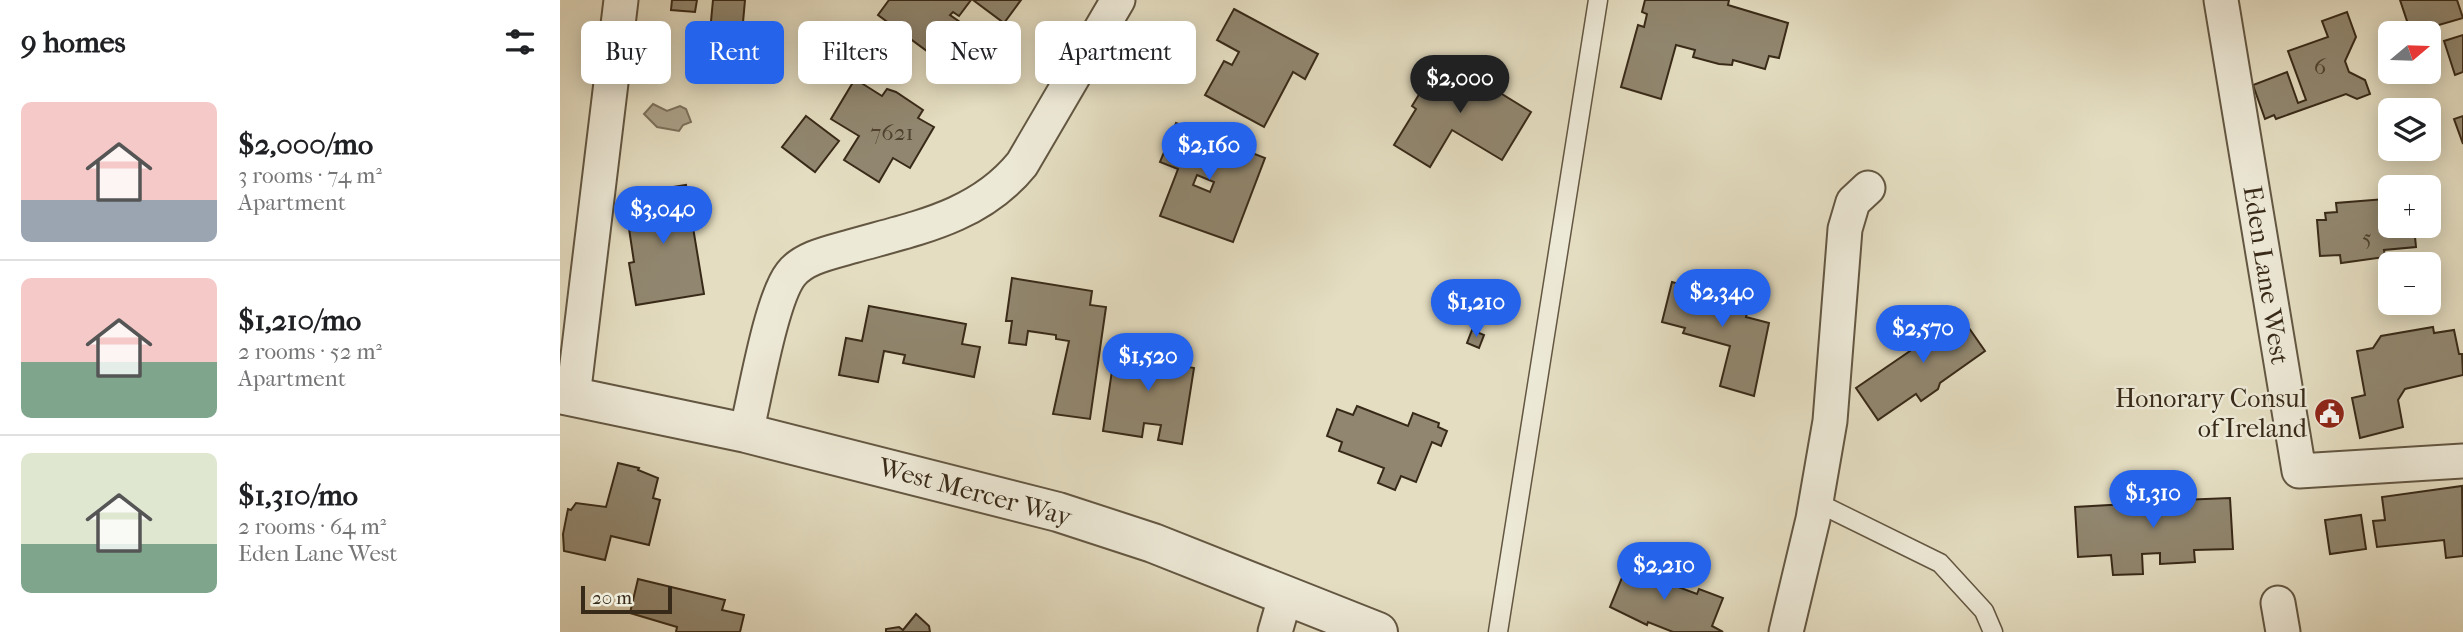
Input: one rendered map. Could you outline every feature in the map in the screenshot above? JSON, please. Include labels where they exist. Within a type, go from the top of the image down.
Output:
[{"type":"street","points":[[567,395],[621,0]]},
{"type":"street","points":[[746,433],[780,295],[791,272],[809,260],[952,216],[983,201],[1003,187],[1022,164],[1118,0]]},
{"type":"street","name":"Eden Lane West","points":[[2221,0],[2299,471],[2463,461]]},
{"type":"street","points":[[1786,632],[1816,502],[1830,421],[1845,229],[1853,202],[1868,188]]},
{"type":"street","name":"West Mercer Way","points":[[567,395],[746,433],[1058,512],[1153,542],[1378,632]]},
{"type":"street","points":[[1275,632],[1286,594]]},
{"type":"lane","points":[[1498,632],[1598,0]]},
{"type":"lane","points":[[1816,502],[1940,563],[1984,611],[1993,632]]},
{"type":"shaded area","points":[[653,104],[667,111],[680,106],[686,109],[691,122],[683,125],[679,131],[657,127],[644,114]]},
{"type":"building","points":[[672,0],[697,0],[695,12],[671,10]]},
{"type":"building","points":[[713,0],[745,0],[743,21],[711,21]]},
{"type":"building","points":[[889,0],[971,0],[959,16],[953,12],[950,15],[959,21],[926,21],[926,50],[912,40],[912,21],[886,21],[878,15]]},
{"type":"building","points":[[973,0],[1021,0],[1005,21],[1001,21]]},
{"type":"building","points":[[1645,0],[1729,0],[1728,5],[1788,23],[1779,58],[1769,56],[1765,69],[1733,60],[1732,65],[1719,64],[1693,57],[1695,50],[1676,45],[1661,99],[1621,87],[1638,25],[1644,27],[1647,14],[1642,12]]},
{"type":"building","points":[[2400,0],[2457,0],[2463,18],[2441,24],[2441,21],[2407,21]]},
{"type":"building","points":[[1234,9],[1318,54],[1305,79],[1293,72],[1264,127],[1205,95],[1224,61],[1232,65],[1239,52],[1217,40]]},
{"type":"building","points":[[2347,12],[2356,37],[2345,61],[2349,72],[2365,80],[2370,94],[2357,99],[2346,94],[2276,119],[2274,115],[2265,119],[2253,85],[2287,72],[2298,103],[2306,100],[2288,51],[2328,37],[2322,21]]},
{"type":"building","points":[[2463,35],[2463,72],[2455,75],[2444,41]]},
{"type":"building","points":[[1442,57],[1531,112],[1502,160],[1452,130],[1430,167],[1394,145],[1416,109],[1412,106]]},
{"type":"building","points":[[852,84],[863,84],[882,96],[887,89],[896,92],[923,110],[918,118],[934,127],[910,168],[893,158],[879,182],[844,160],[859,136],[831,119]]},
{"type":"building","points":[[806,116],[839,141],[815,172],[782,147]]},
{"type":"building","points":[[2463,116],[2463,144],[2454,119]]},
{"type":"building","points":[[1176,123],[1265,158],[1233,242],[1160,216],[1178,169],[1160,162]],"holes":[[[1197,175],[1214,182],[1210,192],[1193,185]]]},
{"type":"building","points":[[686,185],[704,294],[636,305],[629,263],[634,262],[624,195]]},
{"type":"building","points":[[2378,200],[2378,238],[2415,238],[2416,247],[2384,250],[2378,252],[2378,258],[2341,263],[2340,255],[2320,256],[2317,220],[2326,220],[2325,213],[2337,212],[2336,203]]},
{"type":"building","points":[[1012,278],[1092,291],[1090,305],[1106,307],[1090,419],[1053,414],[1069,341],[1056,339],[1056,335],[1028,331],[1026,345],[1009,343],[1012,321],[1006,321]]},
{"type":"building","points":[[1672,282],[1696,289],[1698,283],[1751,298],[1746,317],[1769,323],[1754,396],[1720,386],[1730,346],[1683,333],[1685,328],[1662,322]]},
{"type":"building","points":[[869,306],[966,324],[962,344],[980,347],[974,377],[903,363],[905,355],[884,351],[878,382],[839,375],[846,338],[862,341]]},
{"type":"building","points":[[1955,308],[1985,351],[1940,383],[1938,389],[1921,401],[1916,394],[1878,420],[1856,388],[1910,351],[1900,336],[1912,338]]},
{"type":"building","points":[[2433,327],[2434,333],[2454,330],[2459,354],[2462,354],[2463,375],[2405,389],[2398,400],[2403,427],[2360,438],[2352,398],[2365,395],[2357,351],[2373,348],[2381,336]]},
{"type":"building","points":[[1472,330],[1484,335],[1479,348],[1467,343]]},
{"type":"building","points":[[1116,344],[1174,351],[1172,364],[1194,368],[1182,444],[1158,440],[1161,425],[1144,423],[1142,437],[1103,431]]},
{"type":"building","points":[[1357,406],[1408,426],[1413,413],[1439,423],[1438,427],[1447,431],[1441,446],[1432,442],[1416,482],[1401,476],[1395,490],[1378,483],[1384,468],[1339,451],[1342,442],[1327,436],[1337,409],[1353,415]]},
{"type":"building","points":[[618,463],[639,468],[638,470],[658,478],[653,498],[660,500],[649,545],[611,536],[605,560],[564,551],[563,534],[568,509],[571,510],[576,503],[606,507]]},
{"type":"building","points":[[2462,486],[2463,556],[2446,558],[2444,540],[2377,547],[2373,521],[2385,520],[2382,497]]},
{"type":"building","points":[[2161,488],[2162,505],[2181,505],[2181,500],[2230,498],[2233,549],[2194,550],[2195,562],[2160,564],[2160,553],[2142,554],[2143,574],[2113,575],[2111,555],[2078,557],[2075,507],[2127,504],[2126,490]]},
{"type":"building","points":[[2361,515],[2366,549],[2330,554],[2325,520]]},
{"type":"building","points":[[1630,558],[1655,568],[1651,577],[1697,594],[1699,589],[1723,598],[1712,626],[1723,632],[1673,632],[1648,622],[1647,625],[1610,607]]},
{"type":"building","points":[[638,579],[725,600],[722,610],[744,615],[740,632],[676,632],[677,627],[630,613]]},
{"type":"building","points":[[916,614],[929,626],[930,632],[886,632],[886,629],[899,627],[903,630]]},
{"type":"place","name":"Honorary Consul of Ireland","points":[[2330,413]]}]
